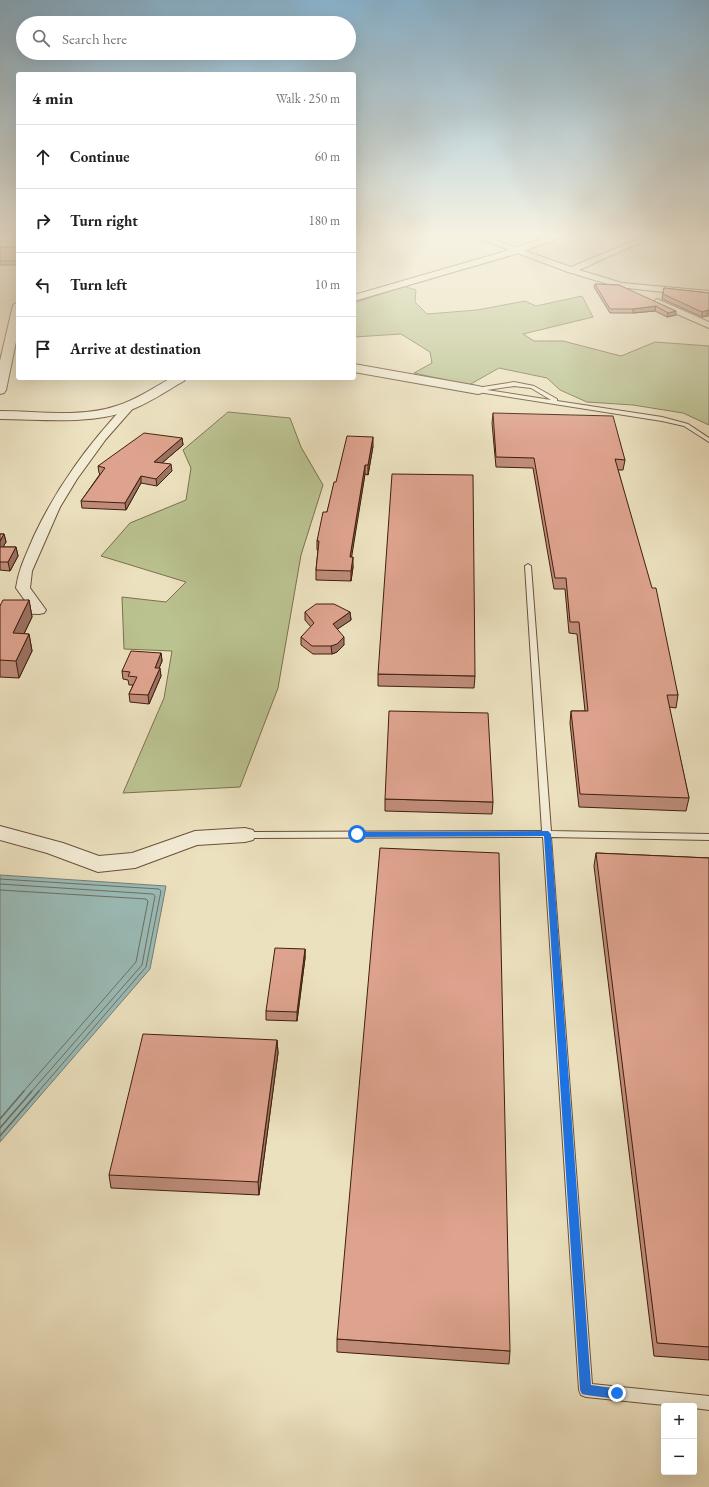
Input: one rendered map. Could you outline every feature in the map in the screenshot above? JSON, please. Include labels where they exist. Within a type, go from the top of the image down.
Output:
[{"type":"street","points":[[664,304],[709,325]]},
{"type":"street","points":[[0,333],[15,325]]},
{"type":"street","points":[[0,390],[15,325]]},
{"type":"street","points":[[356,368],[478,390]]},
{"type":"street","points":[[0,415],[84,415],[113,411],[130,406],[176,380]]},
{"type":"street","points":[[0,609],[39,610],[23,588],[25,571],[54,507],[72,478],[102,437],[130,406]]},
{"type":"street","points":[[0,833],[55,848],[98,864],[135,860],[195,838],[245,835]]},
{"type":"lane","points":[[478,390],[514,384],[532,387],[564,404]]},
{"type":"lane","points":[[478,390],[662,419],[686,425],[709,440]]},
{"type":"lane","points":[[528,566],[586,1390],[709,1403]]},
{"type":"lane","points":[[245,835],[548,834],[709,837]]},
{"type":"green space","points":[[356,304],[417,304],[427,314],[477,310],[507,304],[532,304],[536,306],[543,304],[586,304],[593,317],[523,334],[534,341],[563,341],[621,356],[655,342],[709,346],[709,425],[683,413],[633,405],[587,402],[560,390],[547,378],[499,368],[469,385],[414,373],[432,363],[430,352],[401,334],[356,337]]},
{"type":"green space","points":[[228,412],[290,418],[301,447],[323,485],[301,555],[278,688],[240,787],[123,793],[164,698],[172,651],[124,649],[122,597],[166,602],[186,582],[101,556],[130,523],[186,500],[191,468],[183,450]]},
{"type":"water","points":[[0,875],[166,886],[150,969],[0,1142]]},
{"type":"building","points":[[607,304],[662,304],[676,311],[668,313],[656,306],[633,309],[610,309]]},
{"type":"building","points":[[686,304],[709,304],[709,311],[702,312]]},
{"type":"building","points":[[493,413],[613,416],[625,460],[615,459],[652,588],[656,588],[678,695],[667,695],[689,798],[580,794],[571,711],[588,711],[579,622],[570,622],[566,578],[555,578],[534,458],[496,457]]},
{"type":"building","points":[[144,433],[182,438],[154,462],[171,464],[156,479],[141,476],[125,503],[81,501],[105,468],[98,466]]},
{"type":"building","points":[[347,436],[373,437],[368,465],[365,465],[350,557],[353,557],[351,571],[316,570],[319,541],[317,541],[323,512],[327,512]]},
{"type":"building","points":[[392,474],[473,475],[475,676],[378,674]]},
{"type":"building","points":[[0,534],[4,534],[0,541]]},
{"type":"building","points":[[0,547],[16,547],[8,562],[0,562]]},
{"type":"building","points":[[3,600],[29,600],[13,633],[29,634],[16,661],[0,660],[0,606]]},
{"type":"building","points":[[316,604],[334,604],[350,612],[333,624],[344,637],[337,644],[331,646],[312,646],[301,637],[314,623],[305,612]]},
{"type":"building","points":[[131,651],[161,653],[155,668],[160,668],[148,695],[129,694],[137,677],[128,676],[130,672],[122,671]]},
{"type":"building","points":[[389,711],[488,713],[493,802],[385,799]]},
{"type":"building","points":[[380,848],[499,853],[510,1351],[337,1339]]},
{"type":"building","points":[[596,853],[709,858],[709,1347],[657,1343]]},
{"type":"building","points":[[275,948],[305,949],[297,1012],[266,1011]]},
{"type":"building","points":[[143,1034],[277,1040],[258,1182],[109,1175]]},
{"type":"route","points":[[357,834],[548,834],[586,1390],[617,1393]]}]
